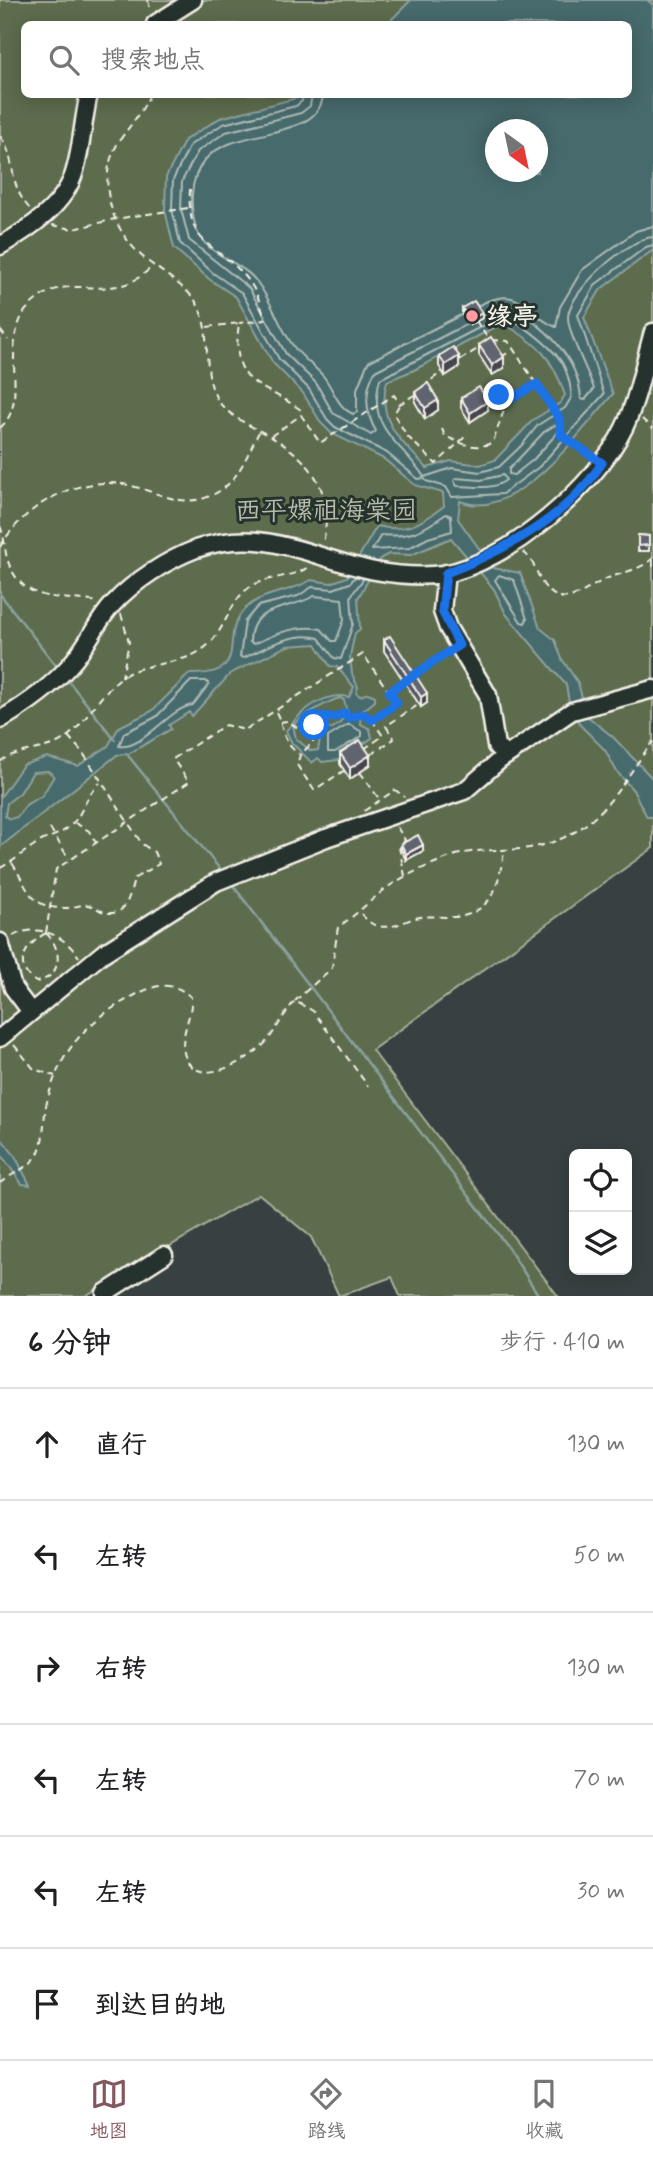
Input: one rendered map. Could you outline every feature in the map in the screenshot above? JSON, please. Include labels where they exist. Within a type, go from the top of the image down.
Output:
[{"type":"street","points":[[160,21],[193,0]]},
{"type":"street","points":[[0,246],[29,229],[58,201],[75,172],[80,130],[88,98]]},
{"type":"street","points":[[0,720],[71,664],[111,607],[163,565],[194,550],[227,540],[263,540],[320,554],[350,565],[420,575],[446,573],[511,545],[557,513],[602,463],[624,428],[653,332]]},
{"type":"street","points":[[446,573],[442,611],[488,695],[496,746],[506,756]]},
{"type":"street","points":[[3,1036],[86,967],[216,882],[243,869],[464,791],[506,756],[580,709],[653,690]]},
{"type":"street","points":[[0,943],[13,988],[31,1012]]},
{"type":"street","points":[[107,1296],[105,1293],[164,1255]]},
{"type":"path","points":[[0,762],[49,748],[68,736],[99,699],[122,677],[136,669],[167,665],[193,655],[210,644],[249,587],[307,568],[320,554],[325,534],[325,501],[315,471],[290,447],[241,422],[218,400],[208,370],[206,327],[196,300],[153,266],[120,230],[110,210],[108,178],[117,146],[143,111],[148,98]]},
{"type":"path","points":[[0,136],[8,151],[15,189],[40,219],[53,226],[74,229],[115,219],[188,208]]},
{"type":"path","points":[[190,189],[188,208],[193,226],[201,239],[236,267],[254,290],[265,320],[206,327]]},
{"type":"path","points":[[8,349],[8,340],[24,311],[43,294],[66,285],[126,284],[153,266]]},
{"type":"path","points":[[472,315],[489,340]]},
{"type":"path","points":[[239,323],[238,358],[245,373],[258,389],[286,400],[301,410],[301,415],[320,443],[394,395],[400,404]]},
{"type":"path","points":[[0,330],[8,340]]},
{"type":"path","points":[[467,435],[436,464],[398,424],[394,414],[400,404],[423,389],[420,385],[489,340],[508,341],[560,420],[561,435],[602,463]]},
{"type":"path","points":[[500,358],[512,350]]},
{"type":"path","points":[[0,428],[12,407],[8,358]]},
{"type":"path","points":[[442,429],[445,436],[459,442],[484,447],[493,442],[507,401],[537,384]]},
{"type":"path","points":[[499,395],[507,401]]},
{"type":"path","points":[[270,436],[301,415]]},
{"type":"path","points":[[0,547],[22,518],[42,502],[76,488],[107,483],[127,485],[186,502],[216,494],[240,471],[259,431]]},
{"type":"path","points":[[0,526],[8,559],[18,578],[31,591],[44,597],[96,601],[121,614],[127,626],[129,642],[122,677]]},
{"type":"path","points":[[511,545],[533,560],[546,588],[555,596],[584,594],[601,581],[645,566],[653,559]]},
{"type":"path","points":[[653,559],[653,571]]},
{"type":"path","points":[[389,692],[459,645]]},
{"type":"path","points":[[46,933],[30,942],[24,951],[23,963],[30,978],[36,982],[53,973],[59,961],[57,946],[46,933],[56,869],[189,782],[173,759],[225,725],[246,730],[363,654],[397,703],[372,720]]},
{"type":"path","points":[[364,758],[394,739],[386,726],[422,702]]},
{"type":"path","points":[[275,711],[281,734],[290,748],[301,753]]},
{"type":"path","points":[[345,770],[314,790],[297,765],[301,753],[313,742],[314,725],[324,716],[334,718],[345,713],[348,718],[360,714],[368,715],[383,736],[363,749]]},
{"type":"path","points":[[280,722],[287,721],[304,732],[313,730]]},
{"type":"path","points":[[12,863],[26,891],[37,901],[50,906],[92,905],[111,913],[122,910],[135,878],[159,864],[154,852],[142,844],[85,757],[68,736]]},
{"type":"path","points":[[0,1183],[37,1157],[43,1141],[46,1107],[65,1053],[92,1022],[153,986],[169,985],[182,989],[191,997],[192,1008],[183,1040],[185,1056],[190,1065],[210,1073],[255,1052],[266,1042],[295,1001],[332,968],[337,953],[338,927],[361,913],[387,888],[454,856],[505,848],[526,848],[577,833],[624,785],[653,741]]},
{"type":"path","points":[[0,756],[4,759]]},
{"type":"path","points":[[342,764],[350,777],[360,771],[380,800]]},
{"type":"path","points":[[0,868],[74,822],[90,791],[101,782]]},
{"type":"path","points":[[392,817],[405,840],[399,847],[406,877]]},
{"type":"path","points":[[74,822],[89,831],[96,843]]},
{"type":"path","points":[[50,828],[70,860]]},
{"type":"path","points":[[361,913],[372,925],[381,927],[398,926],[417,918],[450,919],[478,910],[491,899],[505,848]]},
{"type":"path","points":[[0,943],[19,933],[33,930],[46,933],[68,940],[86,967]]},
{"type":"path","points":[[295,1001],[313,1011],[368,1086]]},
{"type":"path","points":[[3,1036],[34,1069],[56,1077]]},
{"type":"green space","name":"西平嫘祖海棠园","points":[[0,0],[653,0],[653,848],[372,1050],[558,1296],[400,1296],[392,1277],[339,1296],[311,1237],[259,1194],[85,1296],[0,1296]]},
{"type":"water","points":[[411,0],[647,0],[653,5],[653,250],[601,289],[584,317],[613,394],[565,450],[525,487],[503,499],[481,504],[460,501],[458,519],[493,568],[520,573],[540,628],[555,640],[562,659],[578,683],[587,716],[613,737],[653,779],[653,817],[647,817],[633,790],[617,772],[605,750],[580,725],[569,702],[566,685],[506,614],[494,589],[451,538],[411,555],[389,554],[381,558],[358,598],[360,629],[355,633],[350,656],[352,674],[358,687],[356,693],[360,696],[368,693],[375,696],[375,701],[359,714],[361,724],[370,729],[372,738],[338,760],[322,762],[318,758],[312,763],[292,743],[286,731],[298,716],[322,700],[340,696],[349,697],[354,687],[337,667],[330,666],[316,644],[287,646],[231,673],[192,716],[189,712],[169,725],[171,729],[128,754],[117,755],[0,847],[0,798],[23,765],[47,757],[78,766],[108,746],[119,727],[152,711],[189,674],[208,673],[227,663],[235,625],[240,615],[255,601],[311,580],[331,583],[347,577],[377,526],[396,528],[412,525],[444,506],[443,493],[415,485],[384,459],[331,433],[321,423],[303,393],[273,363],[236,297],[209,279],[174,248],[165,210],[166,177],[185,140],[220,118],[295,98],[632,98],[632,21],[390,21]],"holes":[[[503,323],[542,352],[555,370],[565,395],[560,403],[533,420],[495,460],[480,465],[451,461],[427,468],[400,439],[388,419],[384,395],[387,381],[414,370]],[[335,700],[344,700],[347,712],[340,723],[331,729],[322,727],[318,750],[311,751],[296,739],[293,725]],[[48,771],[54,776],[42,796],[27,804],[17,817],[10,819],[5,816],[7,803],[20,793],[33,772]]]},
{"type":"water","points":[[0,1137],[15,1156],[30,1185],[22,1184],[0,1153]]},
{"type":"building","points":[[474,301],[482,313],[470,320],[462,308]]},
{"type":"building","points":[[491,337],[504,357],[492,365],[479,345]]},
{"type":"building","points":[[453,347],[459,356],[445,365],[439,356]]},
{"type":"building","points":[[428,383],[438,400],[425,408],[415,392]]},
{"type":"building","points":[[479,387],[488,401],[470,413],[461,398]]},
{"type":"building","points":[[638,535],[649,536],[649,545],[638,546]]},
{"type":"building","points":[[390,636],[427,693],[421,697],[384,640]]},
{"type":"building","points":[[360,740],[370,755],[350,768],[340,753]]},
{"type":"building","points":[[418,835],[423,845],[406,854],[401,844]]},
{"type":"waterway","points":[[0,594],[58,668]]},
{"type":"waterway","points":[[67,679],[115,740]]},
{"type":"waterway","points":[[126,753],[223,873]]},
{"type":"waterway","points":[[232,884],[507,1246],[539,1296]]},
{"type":"place","name":"缘亭","points":[[472,316]]},
{"type":"route","points":[[314,725],[324,716],[334,718],[341,713],[345,713],[348,718],[355,718],[360,714],[368,715],[372,720],[397,703],[389,692],[459,645],[448,628],[442,611],[446,573],[511,545],[557,513],[602,463],[561,435],[560,420],[537,384],[507,401],[499,395]]}]
